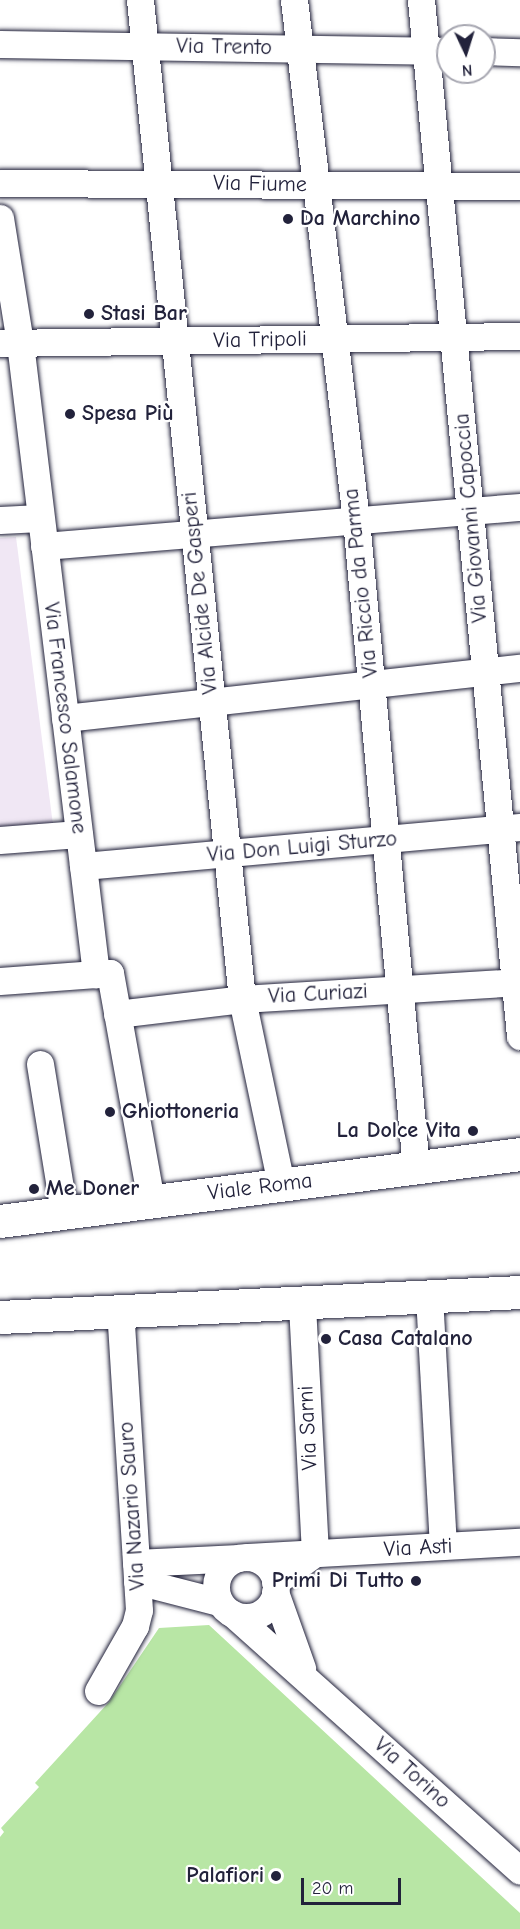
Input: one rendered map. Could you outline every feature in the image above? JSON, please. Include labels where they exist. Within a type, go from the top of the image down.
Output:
[{"type":"street","name":"Via Alcide De Gasperi","points":[[140,0],[173,341],[242,999],[281,1184]]},
{"type":"street","name":"Via Riccio da Parma","points":[[294,0],[313,185],[356,520],[416,1168]]},
{"type":"street","name":"Via Giovanni Capoccia","points":[[421,0],[436,47]]},
{"type":"street","name":"Via Trento","points":[[0,44],[436,50]]},
{"type":"street","points":[[496,51],[520,52]]},
{"type":"street","name":"Via Giovanni Capoccia","points":[[437,84],[438,185],[485,672],[510,828],[520,1035]]},
{"type":"street","name":"Via Fiume","points":[[0,183],[520,186]]},
{"type":"street","name":"Via Francesco Salamone","points":[[0,218],[10,343],[44,546],[96,974]]},
{"type":"street","name":"Via Tripoli","points":[[10,343],[520,336]]},
{"type":"street","points":[[44,546],[520,507]]},
{"type":"street","points":[[0,520],[40,518]]},
{"type":"street","points":[[65,718],[520,668]]},
{"type":"street","name":"Via Don Luigi Sturzo","points":[[83,866],[510,828]]},
{"type":"street","points":[[0,840],[79,834]]},
{"type":"street","points":[[0,981],[110,973],[151,1200]]},
{"type":"street","name":"Via Curiazi","points":[[117,1014],[242,999],[517,982]]},
{"type":"street","points":[[40,1064],[64,1212]]},
{"type":"street","name":"Viale Roma","points":[[0,1221],[520,1154]]},
{"type":"street","points":[[0,1317],[520,1292]]},
{"type":"street","points":[[429,1296],[443,1546]]},
{"type":"street","name":"Via Sarni","points":[[302,1302],[315,1553]]},
{"type":"street","name":"Via Nazario Sauro","points":[[98,1690],[135,1626],[139,1610],[120,1312]]},
{"type":"street","name":"Via Asti","points":[[136,1572],[244,1558],[520,1542]]},
{"type":"street","points":[[136,1572],[226,1608],[260,1614],[275,1587],[315,1553]]},
{"type":"street","points":[[226,1608],[216,1593],[218,1575],[244,1558],[266,1565],[275,1587]]},
{"type":"street","name":"Via Torino","points":[[275,1587],[305,1674]]},
{"type":"street","name":"Via Torino","points":[[226,1608],[305,1674],[520,1871]]},
{"type":"shaded area","points":[[16,537],[53,825],[0,828],[0,538]]},
{"type":"green space","points":[[209,1625],[520,1913],[520,1929],[0,1929],[0,1837],[4,1832],[1,1828],[39,1787],[35,1783],[109,1702],[159,1628]]},
{"type":"place","name":"Da Marchino","points":[[288,219]]},
{"type":"place","name":"Stasi Bar","points":[[89,314]]},
{"type":"place","name":"Spesa Più","points":[[70,414]]},
{"type":"place","name":"Ghiottoneria","points":[[110,1112]]},
{"type":"place","name":"La Dolce Vita","points":[[473,1131]]},
{"type":"place","name":"Me Doner","points":[[34,1189]]},
{"type":"place","name":"Casa Catalano","points":[[326,1339]]},
{"type":"place","name":"Primi Di Tutto","points":[[416,1581]]},
{"type":"place","name":"Palafiori","points":[[276,1876]]}]
